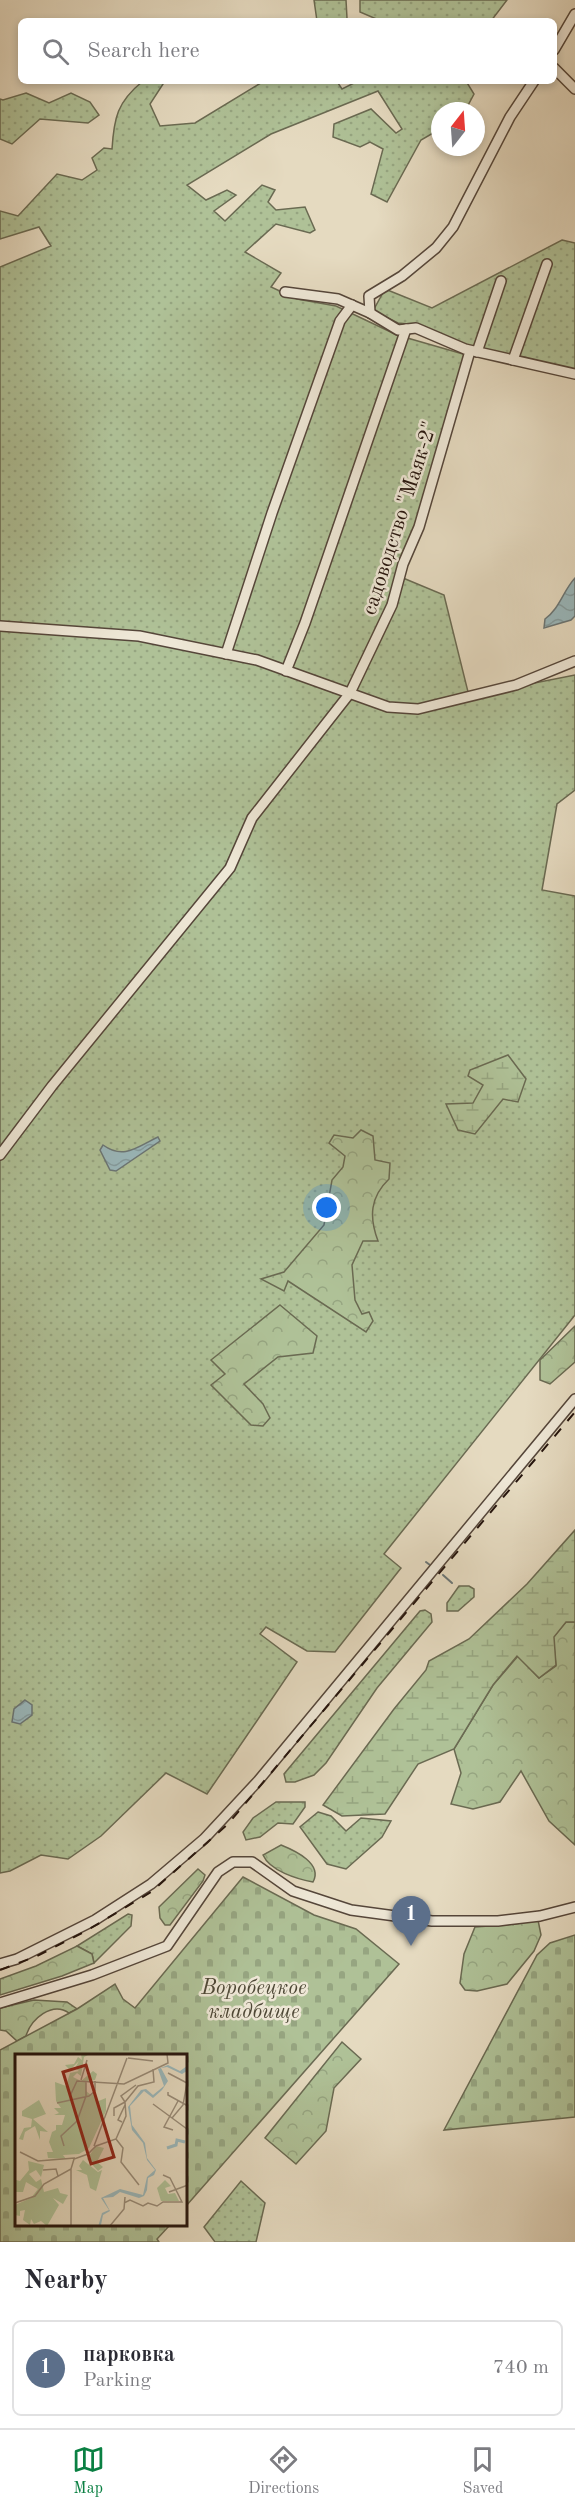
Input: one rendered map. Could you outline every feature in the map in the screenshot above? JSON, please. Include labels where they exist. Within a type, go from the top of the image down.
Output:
[{"type":"street","points":[[557,45],[575,14]]},
{"type":"street","points":[[557,71],[575,89]]},
{"type":"street","points":[[370,313],[369,296],[402,276],[436,248],[453,226],[510,117],[532,84]]},
{"type":"street","points":[[513,360],[547,264]]},
{"type":"street","name":"садоводство \"Маяк-2\"","points":[[0,1155],[52,1086],[230,868],[252,818],[350,693],[392,605],[474,351],[501,281]]},
{"type":"street","points":[[285,292],[338,299],[370,313],[398,330],[416,328],[474,351],[575,374]]},
{"type":"street","points":[[226,654],[340,321],[352,305]]},
{"type":"street","points":[[286,670],[305,623],[406,329]]},
{"type":"street","points":[[0,626],[140,636],[257,660],[388,707],[418,709],[516,685],[575,661]]},
{"type":"street","points":[[0,1964],[16,1959],[95,1920],[150,1884],[204,1839],[258,1781],[575,1399]]},
{"type":"street","points":[[0,2003],[92,1975],[167,1946],[218,1872],[233,1862],[252,1862],[293,1891],[351,1910],[432,1921],[498,1921],[540,1916],[575,1907]]},
{"type":"green space","points":[[314,0],[346,0],[347,18],[317,18]]},
{"type":"green space","points":[[360,0],[507,0],[493,18],[374,18],[360,12]]},
{"type":"green space","points":[[140,84],[163,84],[150,104],[160,126],[195,123],[259,84],[339,84],[342,89],[352,84],[468,84],[474,94],[470,102],[431,102],[431,134],[421,140],[387,202],[371,194],[383,149],[370,142],[360,147],[333,137],[334,124],[371,109],[396,133],[402,129],[378,91],[271,134],[187,185],[206,200],[227,190],[236,195],[214,211],[225,221],[262,185],[275,190],[268,202],[276,210],[305,207],[315,230],[310,233],[276,224],[245,252],[281,273],[271,287],[297,299],[336,306],[397,335],[470,356],[403,578],[444,595],[469,696],[575,675],[575,790],[557,804],[542,890],[575,896],[575,1315],[384,1554],[401,1568],[335,1652],[307,1651],[266,1627],[260,1634],[297,1662],[207,1794],[166,1773],[101,1836],[68,1859],[41,1855],[10,1871],[0,1873],[0,267],[51,246],[39,227],[0,239],[0,211],[18,216],[57,174],[82,180],[97,170],[92,158],[104,148],[112,149],[116,119],[127,96]]},
{"type":"green space","points":[[26,93],[49,103],[71,93],[90,102],[99,115],[88,123],[40,119],[12,144],[0,139],[0,99]]},
{"type":"green space","points":[[562,240],[575,243],[575,370],[464,346],[419,325],[398,323],[373,311],[385,289],[432,308]]},
{"type":"green space","points":[[508,1055],[526,1079],[518,1102],[503,1099],[475,1134],[458,1130],[446,1104],[473,1103],[483,1085],[468,1076],[470,1070]]},
{"type":"green space","points":[[361,1130],[373,1136],[375,1160],[390,1163],[389,1179],[378,1193],[373,1208],[373,1224],[378,1241],[363,1241],[352,1265],[355,1300],[362,1314],[369,1312],[373,1321],[366,1332],[288,1281],[284,1291],[261,1279],[284,1272],[324,1225],[332,1180],[343,1167],[345,1156],[329,1143],[334,1135],[353,1138]]},
{"type":"green space","points":[[280,1305],[317,1336],[313,1353],[278,1357],[244,1384],[263,1404],[270,1418],[263,1426],[251,1425],[211,1385],[225,1374],[211,1360]]},
{"type":"green space","points":[[575,1326],[575,1362],[550,1384],[540,1380],[540,1360]]},
{"type":"green space","points":[[575,1530],[575,1622],[566,1622],[554,1637],[556,1665],[539,1678],[517,1656],[493,1685],[454,1749],[418,1764],[385,1814],[342,1816],[323,1805],[426,1670],[429,1661],[469,1639],[527,1584]]},
{"type":"green space","points":[[459,1586],[469,1586],[474,1589],[474,1597],[458,1611],[447,1611],[447,1603]]},
{"type":"green space","points":[[425,1610],[431,1614],[432,1622],[377,1688],[326,1763],[314,1775],[295,1782],[286,1782],[284,1774],[420,1611]]},
{"type":"green space","points":[[566,1622],[575,1622],[575,1845],[549,1821],[521,1771],[500,1802],[473,1809],[451,1804],[461,1773],[454,1749],[493,1685],[518,1656],[539,1678],[556,1666],[553,1637]]},
{"type":"green space","points":[[276,1802],[305,1802],[305,1807],[293,1824],[278,1823],[260,1837],[246,1840],[243,1832],[253,1818]]},
{"type":"green space","points":[[318,1812],[331,1816],[346,1831],[361,1818],[391,1821],[382,1837],[346,1869],[327,1864],[300,1827]]},
{"type":"green space","points":[[281,1845],[294,1851],[311,1864],[315,1875],[313,1882],[278,1870],[267,1861],[263,1855]]},
{"type":"green space","points":[[198,1869],[205,1875],[203,1881],[170,1925],[165,1925],[160,1918],[159,1907]]},
{"type":"green space","name":"Воробецкое кладбище","points":[[243,1877],[314,1915],[356,1929],[399,1964],[188,2204],[188,2054],[15,2054],[15,2227],[168,2227],[157,2239],[159,2242],[0,2242],[0,2050],[77,2009],[115,1984],[123,1999],[135,2008]]},
{"type":"green space","points":[[128,1914],[132,1915],[131,1926],[94,1963],[92,1954],[77,1946]]},
{"type":"green space","points":[[538,1920],[541,1935],[534,1951],[507,1984],[477,1991],[465,1990],[460,1983],[464,1954],[475,1927]]},
{"type":"green space","points":[[575,1935],[575,2117],[444,2130],[537,1955],[550,1943]]},
{"type":"green space","points":[[77,1946],[92,1954],[94,1963],[62,1976],[0,1995],[0,1979],[36,1966]]},
{"type":"green space","points":[[34,2000],[67,2002],[77,2009],[69,2013],[56,2009],[43,2014],[32,2024],[26,2036],[17,2041],[6,2031],[0,2030],[0,2008]]},
{"type":"green space","points":[[342,2042],[361,2059],[334,2088],[326,2131],[296,2164],[265,2138]]},
{"type":"green space","points":[[241,2181],[265,2203],[256,2242],[215,2242],[204,2227]]},
{"type":"water","points":[[575,578],[575,616],[571,620],[544,628],[545,619],[554,610]]},
{"type":"water","points":[[158,1137],[160,1141],[116,1171],[110,1170],[100,1150],[103,1145],[124,1152]]},
{"type":"water","points":[[25,1700],[32,1705],[32,1715],[20,1724],[12,1722],[14,1709]]},
{"type":"waterway","points":[[426,1562],[430,1565]]},
{"type":"waterway","points":[[443,1575],[452,1583]]},
{"type":"railway","points":[[0,1970],[37,1956],[86,1931],[151,1892],[228,1824],[575,1412]]},
{"type":"place","name":"парковка","points":[[411,1946]]}]
